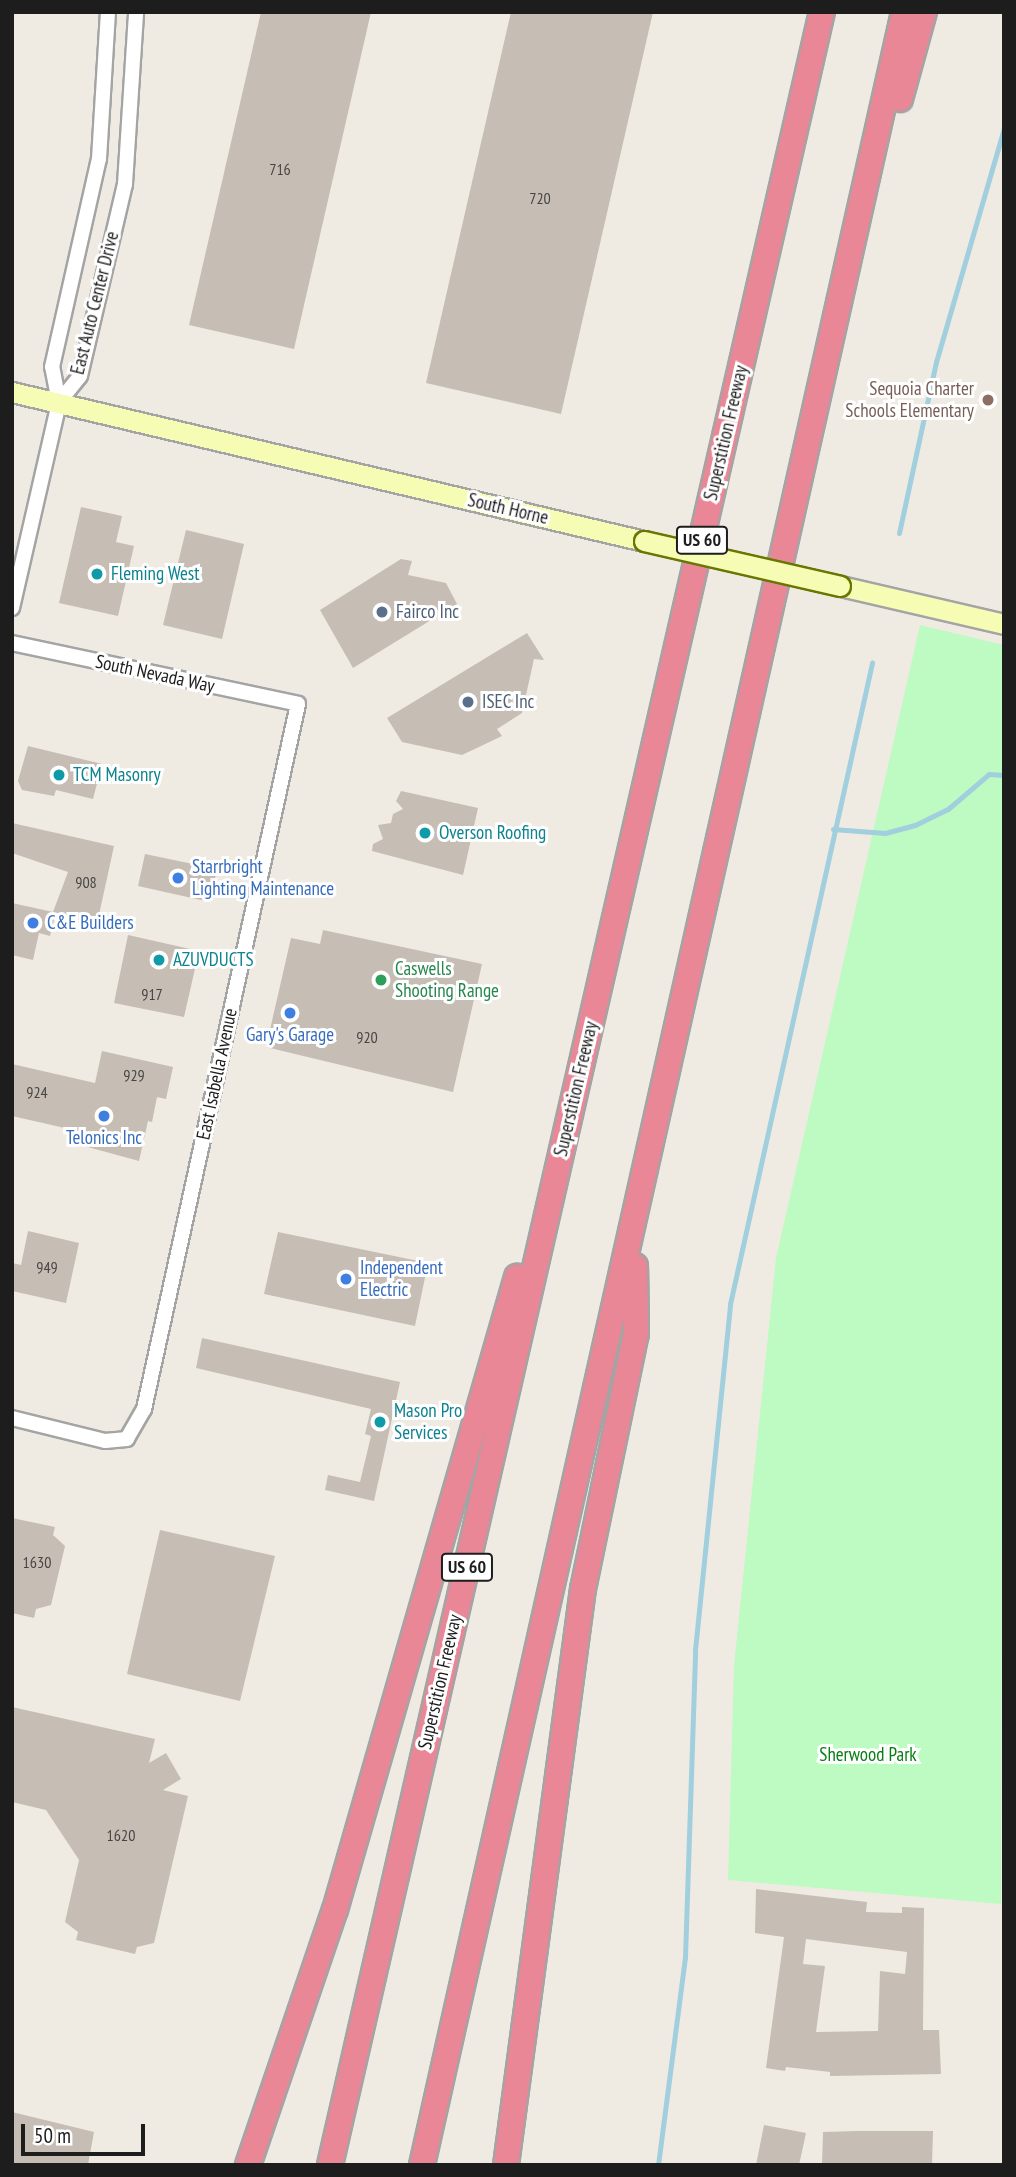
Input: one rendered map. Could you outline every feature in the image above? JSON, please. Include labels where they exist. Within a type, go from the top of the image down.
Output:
[{"type":"highway","points":[[800,110],[817,12]]},
{"type":"highway","name":"Superstition Freeway","points":[[330,2165],[822,12]]},
{"type":"highway","points":[[422,2165],[904,12]]},
{"type":"highway","points":[[810,423],[924,12]]},
{"type":"highway","points":[[248,2165],[335,1910],[404,1679],[604,970]]},
{"type":"highway","points":[[506,2165],[583,1589],[636,1334],[634,1227]]},
{"type":"street","name":"East Auto Center Drive","points":[[59,402],[52,367],[99,159],[108,12]]},
{"type":"street","name":"East Auto Center Drive","points":[[59,402],[80,376],[125,184],[136,12]]},
{"type":"street","name":"South Horne","points":[[12,391],[1004,624]]},
{"type":"street","points":[[12,608],[59,402]]},
{"type":"street","name":"South Nevada Way","points":[[12,643],[298,704]]},
{"type":"street","name":"East Isabella Avenue","points":[[12,1418],[105,1441],[127,1439],[144,1409],[298,704]]},
{"type":"green space","name":"Sherwood Park","points":[[920,625],[1004,645],[1001,1904],[728,1880],[734,1665],[776,1258]]},
{"type":"building","points":[[261,12],[371,12],[294,349],[189,325]]},
{"type":"building","points":[[511,12],[653,12],[561,414],[426,383]]},
{"type":"building","name":"Fleming West","points":[[81,507],[122,516],[116,542],[134,546],[118,616],[59,603]]},
{"type":"building","points":[[186,530],[244,544],[222,639],[163,625]]},
{"type":"building","name":"Fairco Inc","points":[[401,559],[412,561],[408,575],[446,583],[457,604],[353,668],[320,610]]},
{"type":"building","name":"ISEC Inc","points":[[527,633],[544,660],[534,659],[522,713],[497,729],[502,736],[462,755],[402,742],[387,718]]},
{"type":"building","name":"TCM Masonry","points":[[28,746],[102,764],[93,799],[56,790],[54,796],[22,790],[18,781]]},
{"type":"building","name":"Overson Roofing","points":[[401,791],[478,808],[463,875],[372,851],[373,844],[383,839],[378,825],[391,823],[393,814],[403,809],[396,801]]},
{"type":"building","points":[[12,823],[114,846],[97,924],[55,915],[50,936],[39,933],[33,960],[12,955],[12,903],[53,912],[68,872],[12,853]]},
{"type":"building","name":"Starrbright Lighting Maintenance","points":[[145,854],[217,869],[210,902],[138,886]]},
{"type":"building","points":[[323,930],[482,964],[453,1092],[266,1047],[291,938],[320,944]]},
{"type":"building","points":[[128,935],[199,951],[184,1017],[114,1003]]},
{"type":"building","points":[[102,1051],[173,1067],[166,1099],[157,1097],[152,1122],[148,1121],[139,1161],[84,1146],[87,1133],[12,1116],[12,1064],[95,1083]]},
{"type":"building","points":[[28,1231],[79,1243],[66,1303],[12,1291],[12,1263],[21,1265]]},
{"type":"building","name":"Independent Electric","points":[[278,1232],[428,1263],[415,1326],[264,1294]]},
{"type":"building","name":"Mason Pro Services","points":[[202,1338],[400,1382],[374,1501],[325,1490],[328,1475],[360,1482],[371,1436],[365,1434],[371,1409],[196,1368]]},
{"type":"building","points":[[12,1518],[55,1527],[53,1535],[65,1546],[51,1605],[36,1609],[34,1618],[12,1613]]},
{"type":"building","points":[[160,1530],[275,1556],[240,1701],[127,1674]]},
{"type":"building","points":[[12,1707],[155,1739],[149,1763],[166,1753],[181,1779],[163,1790],[188,1796],[154,1943],[137,1947],[135,1954],[76,1940],[78,1932],[65,1922],[79,1860],[46,1810],[12,1802]]},
{"type":"building","points":[[756,1889],[867,1902],[866,1912],[902,1913],[902,1907],[924,1908],[923,2030],[939,2030],[941,2074],[830,2076],[830,2072],[786,2067],[785,2071],[766,2068],[784,1937],[755,1933]],"holes":[[[806,1939],[907,1952],[905,1974],[880,1971],[878,2031],[816,2032],[825,1966],[803,1964]]]},
{"type":"building","points":[[12,2112],[94,2132],[88,2165],[12,2165]]},
{"type":"building","points":[[764,2125],[806,2133],[799,2165],[756,2165]]},
{"type":"building","points":[[933,2131],[932,2165],[822,2165],[823,2132]]},
{"type":"waterway","points":[[899,533],[936,362],[1004,128]]},
{"type":"waterway","points":[[658,2165],[685,1957],[695,1650],[730,1304],[872,663]]},
{"type":"waterway","points":[[833,829],[885,833],[915,825],[948,809],[989,774],[1004,775]]},
{"type":"place","name":"Sequoia Charter Schools Elementary","points":[[988,400]]},
{"type":"place","name":"Fleming West","points":[[97,574]]},
{"type":"place","name":"Fairco Inc","points":[[382,612]]},
{"type":"place","name":"ISEC Inc","points":[[468,702]]},
{"type":"place","name":"TCM Masonry","points":[[59,775]]},
{"type":"place","name":"Overson Roofing","points":[[425,833]]},
{"type":"place","name":"Starrbright Lighting Maintenance","points":[[178,878]]},
{"type":"place","name":"C&E Builders","points":[[33,923]]},
{"type":"place","name":"AZUVDUCTS","points":[[159,960]]},
{"type":"place","name":"Caswells Shooting Range","points":[[381,980]]},
{"type":"place","name":"Gary's Garage","points":[[290,1013]]},
{"type":"place","name":"Telonics Inc","points":[[104,1116]]},
{"type":"place","name":"Independent Electric","points":[[346,1279]]},
{"type":"place","name":"Mason Pro Services","points":[[380,1422]]}]
